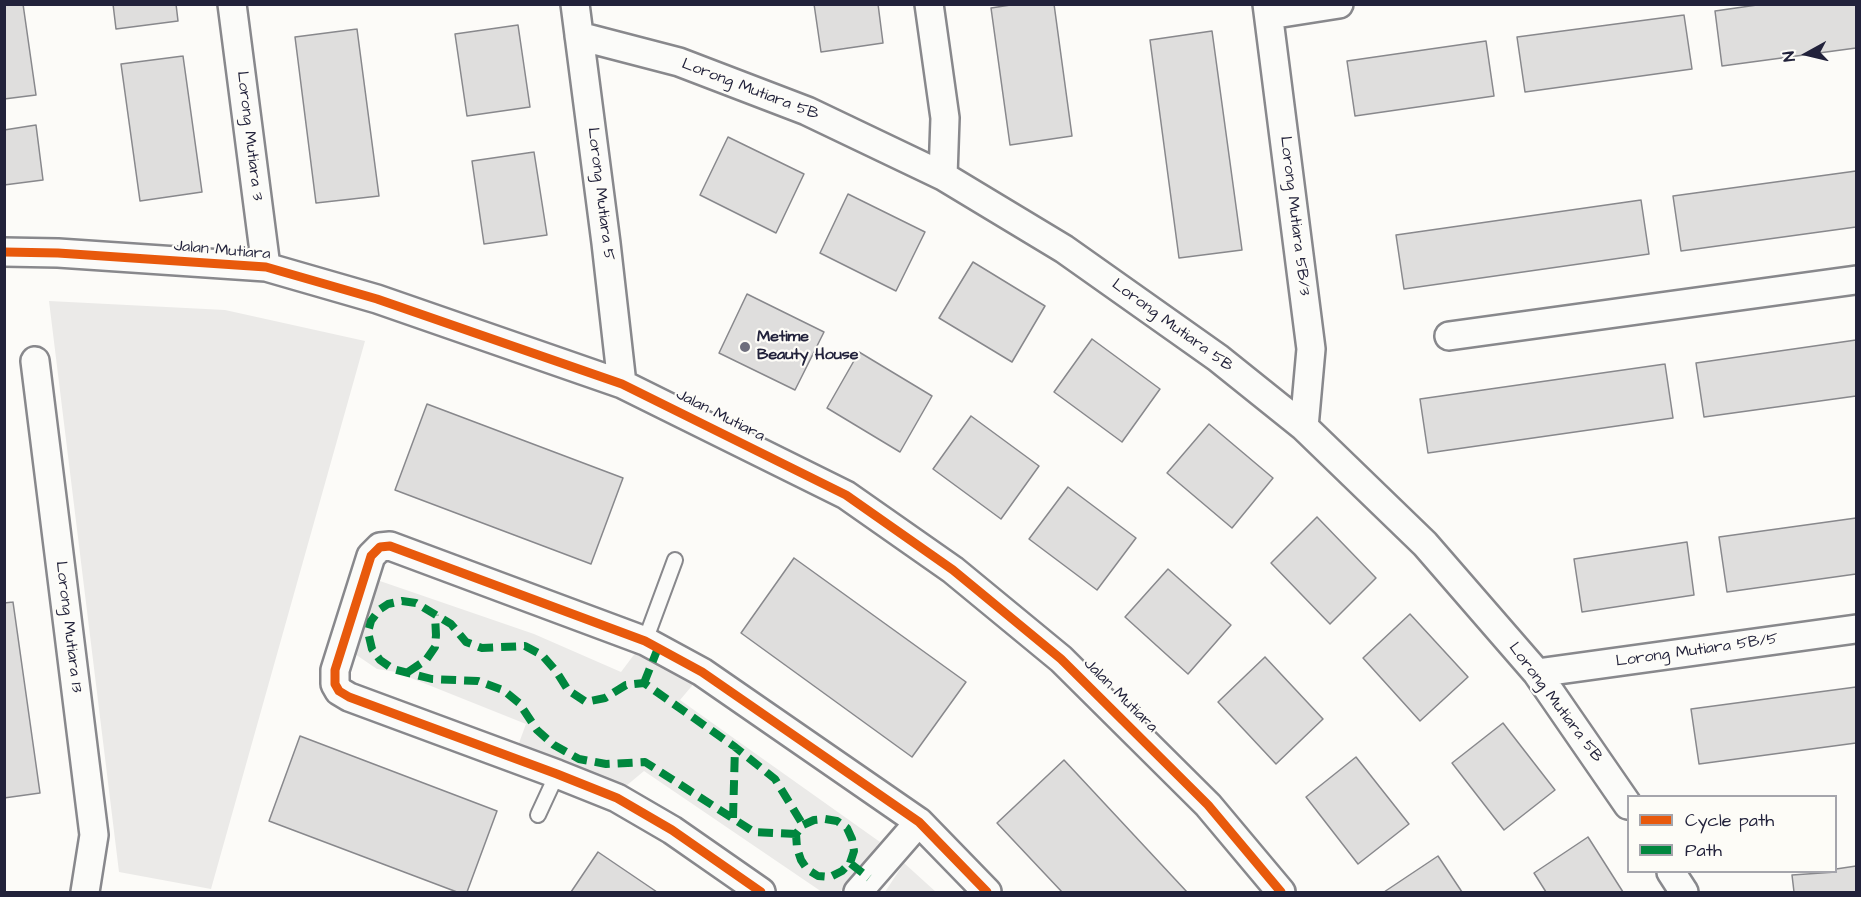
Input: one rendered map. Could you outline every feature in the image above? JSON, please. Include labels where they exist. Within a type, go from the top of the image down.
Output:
[{"type":"street","name":"Lorong Mutiara 3","points":[[232,4],[266,267]]},
{"type":"street","name":"Lorong Mutiara 5","points":[[575,4],[622,384]]},
{"type":"street","points":[[929,4],[945,118],[943,176]]},
{"type":"street","points":[[1268,10],[1339,4]]},
{"type":"street","name":"Lorong Mutiara 5B/3","points":[[1268,10],[1311,349],[1304,427]]},
{"type":"street","name":"Lorong Mutiara 5B","points":[[579,36],[679,62],[807,111],[943,176],[1064,249],[1218,358],[1304,427],[1425,544],[1537,673],[1627,802]]},
{"type":"street","name":"Jalan Mutiara","points":[[4,252],[58,253],[266,267],[377,299],[622,384],[846,495],[953,570],[1061,659],[1209,806],[1281,892]]},
{"type":"street","points":[[1449,336],[1857,280]]},
{"type":"street","name":"Lorong Mutiara 13","points":[[35,361],[94,835],[84,892]]},
{"type":"street","points":[[761,892],[663,825],[617,798],[339,691],[335,684],[335,670],[370,556],[380,547],[390,546],[645,641],[702,672],[919,822],[987,892]]},
{"type":"street","name":"Lorong Mutiara 5B/5","points":[[1537,673],[1857,628]]},
{"type":"street","points":[[858,892],[919,822]]},
{"type":"street","points":[[1672,873],[1684,892]]},
{"type":"lane","points":[[645,641],[675,560]]},
{"type":"lane","points":[[538,814],[557,774]]},
{"type":"shaded area","points":[[49,301],[225,310],[365,341],[211,889],[119,872]]},
{"type":"shaded area","points":[[377,580],[534,634],[621,672],[636,652],[666,660],[696,681],[680,700],[880,842],[840,892],[822,892],[644,771],[626,786],[519,743],[526,724],[396,672],[377,669],[352,652]]},
{"type":"shaded area","points":[[904,863],[936,892],[885,892]]},
{"type":"building","points":[[4,4],[23,4],[36,95],[4,99]]},
{"type":"building","points":[[113,4],[176,4],[178,21],[116,29]]},
{"type":"building","points":[[814,4],[878,4],[883,43],[821,52]]},
{"type":"building","points":[[1017,4],[1054,4],[1072,136],[1010,145],[991,8]]},
{"type":"building","points":[[1764,4],[1856,4],[1856,48],[1722,66],[1715,11]]},
{"type":"building","points":[[1684,15],[1692,69],[1525,92],[1517,37]]},
{"type":"building","points":[[518,25],[530,107],[467,116],[455,34]]},
{"type":"building","points":[[357,29],[379,196],[316,203],[295,37]]},
{"type":"building","points":[[1212,31],[1242,250],[1179,258],[1150,40]]},
{"type":"building","points":[[1486,41],[1494,96],[1355,116],[1347,61]]},
{"type":"building","points":[[183,56],[202,192],[140,201],[121,64]]},
{"type":"building","points":[[36,125],[43,180],[4,185],[4,130]]},
{"type":"building","points":[[728,137],[804,174],[776,233],[700,195]]},
{"type":"building","points":[[534,152],[547,235],[484,244],[472,161]]},
{"type":"building","points":[[1856,171],[1856,227],[1681,251],[1673,196]]},
{"type":"building","points":[[848,194],[925,232],[896,291],[820,253]]},
{"type":"building","points":[[1641,200],[1649,254],[1404,289],[1396,235]]},
{"type":"building","points":[[973,262],[1045,306],[1012,362],[939,318]]},
{"type":"building","points":[[747,294],[824,332],[795,390],[719,353]]},
{"type":"building","points":[[1092,339],[1160,389],[1122,442],[1054,392]]},
{"type":"building","points":[[1856,340],[1856,396],[1704,417],[1696,363]]},
{"type":"building","points":[[859,352],[932,396],[900,452],[827,408]]},
{"type":"building","points":[[1665,364],[1673,418],[1428,453],[1420,399]]},
{"type":"building","points":[[427,404],[623,478],[591,564],[395,490]]},
{"type":"building","points":[[971,416],[1039,466],[1001,519],[933,469]]},
{"type":"building","points":[[1209,424],[1273,478],[1232,528],[1167,473]]},
{"type":"building","points":[[1068,487],[1136,538],[1097,590],[1029,539]]},
{"type":"building","points":[[1317,517],[1376,578],[1330,624],[1271,563]]},
{"type":"building","points":[[1856,518],[1856,574],[1727,592],[1719,537]]},
{"type":"building","points":[[1687,542],[1694,595],[1582,612],[1574,559]]},
{"type":"building","points":[[794,558],[966,682],[912,757],[741,633]]},
{"type":"building","points":[[1168,569],[1231,625],[1188,674],[1125,617]]},
{"type":"building","points":[[13,602],[40,793],[4,798],[4,603]]},
{"type":"building","points":[[1410,614],[1468,677],[1420,721],[1363,658]]},
{"type":"building","points":[[1265,657],[1323,719],[1276,764],[1218,702]]},
{"type":"building","points":[[1856,687],[1856,743],[1699,764],[1691,709]]},
{"type":"building","points":[[1503,723],[1555,790],[1504,830],[1452,763]]},
{"type":"building","points":[[300,736],[497,811],[467,892],[457,892],[269,821]]},
{"type":"building","points":[[1356,757],[1409,824],[1358,864],[1306,797]]},
{"type":"building","points":[[1064,760],[1187,892],[1062,892],[997,823]]},
{"type":"building","points":[[1588,837],[1623,892],[1546,892],[1534,873]]},
{"type":"building","points":[[598,852],[657,892],[571,892]]},
{"type":"building","points":[[1438,856],[1462,892],[1384,892]]},
{"type":"building","points":[[1856,866],[1856,892],[1794,892],[1792,875],[1837,873],[1837,869]]},
{"type":"marked path","points":[[796,834],[754,832],[645,762],[606,764],[579,759],[554,745],[537,730],[519,703],[503,690],[478,681],[432,679],[393,669],[380,660],[372,649],[368,632],[371,621],[379,610],[388,604],[402,601],[416,603],[451,624],[466,642],[482,648],[525,646],[542,655],[568,690],[586,702],[605,698],[626,685],[644,683],[735,747],[775,779],[803,825]]},
{"type":"marked path","points":[[408,672],[426,660],[435,647],[435,615]]},
{"type":"marked path","points":[[644,683],[658,648]]},
{"type":"marked path","points":[[733,818],[735,747]]},
{"type":"marked path","points":[[850,863],[854,851],[852,839],[847,828],[837,821],[814,820],[803,825],[796,834],[801,860],[807,869],[818,876],[830,877],[842,871],[850,863],[869,878]]},
{"type":"cycle path","points":[[4,252],[58,253],[266,267],[377,299],[622,384],[846,495],[953,570],[1061,659],[1208,805],[1281,892]]},
{"type":"cycle path","points":[[761,892],[672,830],[617,798],[349,697],[339,691],[335,684],[335,670],[371,556],[380,547],[390,546],[645,641],[702,672],[919,822],[987,892]]},
{"type":"place","name":"Metime Beauty House","points":[[745,347]]}]
